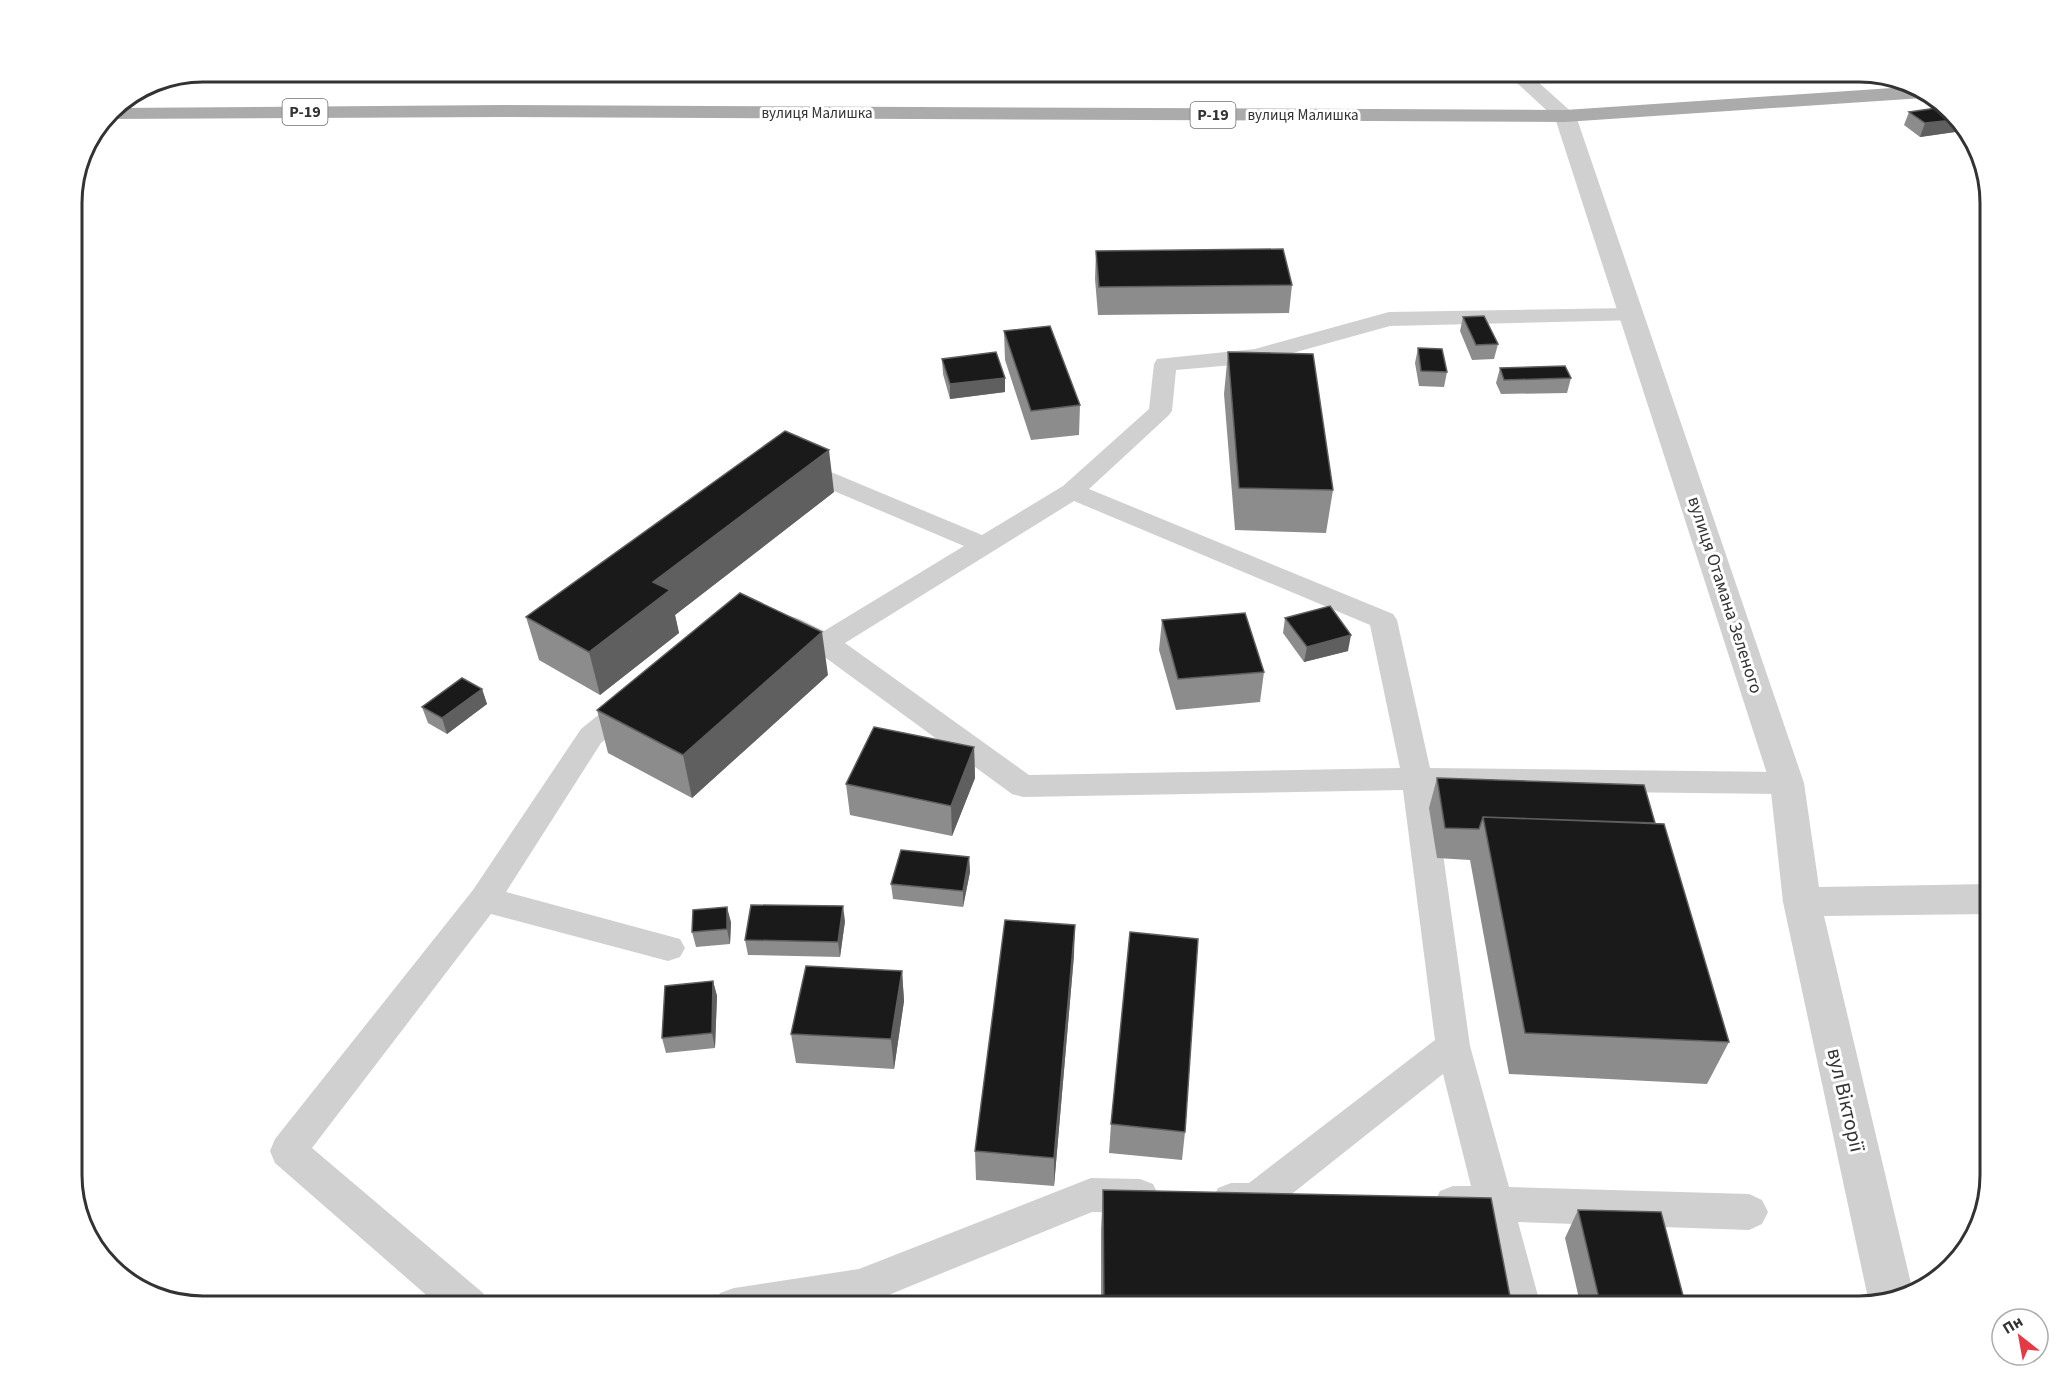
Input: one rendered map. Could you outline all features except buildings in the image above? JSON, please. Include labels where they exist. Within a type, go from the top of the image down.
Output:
[{"type":"main road","name":"вулиця Малишка","points":[[123,114],[502,111],[1565,116],[1907,93]]},
{"type":"street","points":[[1527,82],[1565,116]]},
{"type":"street","name":"вулиця Отамана Зеленого","points":[[1565,116],[1787,783],[1802,902]]},
{"type":"street","points":[[1802,902],[1980,899]]},
{"type":"street","name":"вул Вікторії","points":[[1802,902],[1890,1292]]},
{"type":"lane","points":[[825,643],[1071,491],[1160,411],[1165,364],[1256,356],[1389,319],[1631,315]]},
{"type":"lane","points":[[774,457],[984,545]]},
{"type":"lane","points":[[1071,491],[1383,620],[1417,779],[1453,1046],[1519,1297]]},
{"type":"lane","points":[[772,616],[825,643],[1023,786],[1417,779],[1787,783]]},
{"type":"lane","points":[[457,1297],[288,1151],[484,899],[591,736],[653,685]]},
{"type":"lane","points":[[484,899],[668,948]]},
{"type":"lane","points":[[1256,1200],[1453,1046]]},
{"type":"lane","points":[[800,1297],[859,1288],[1091,1195],[1304,1201]]},
{"type":"lane","points":[[1424,1203],[1749,1212]]}]
